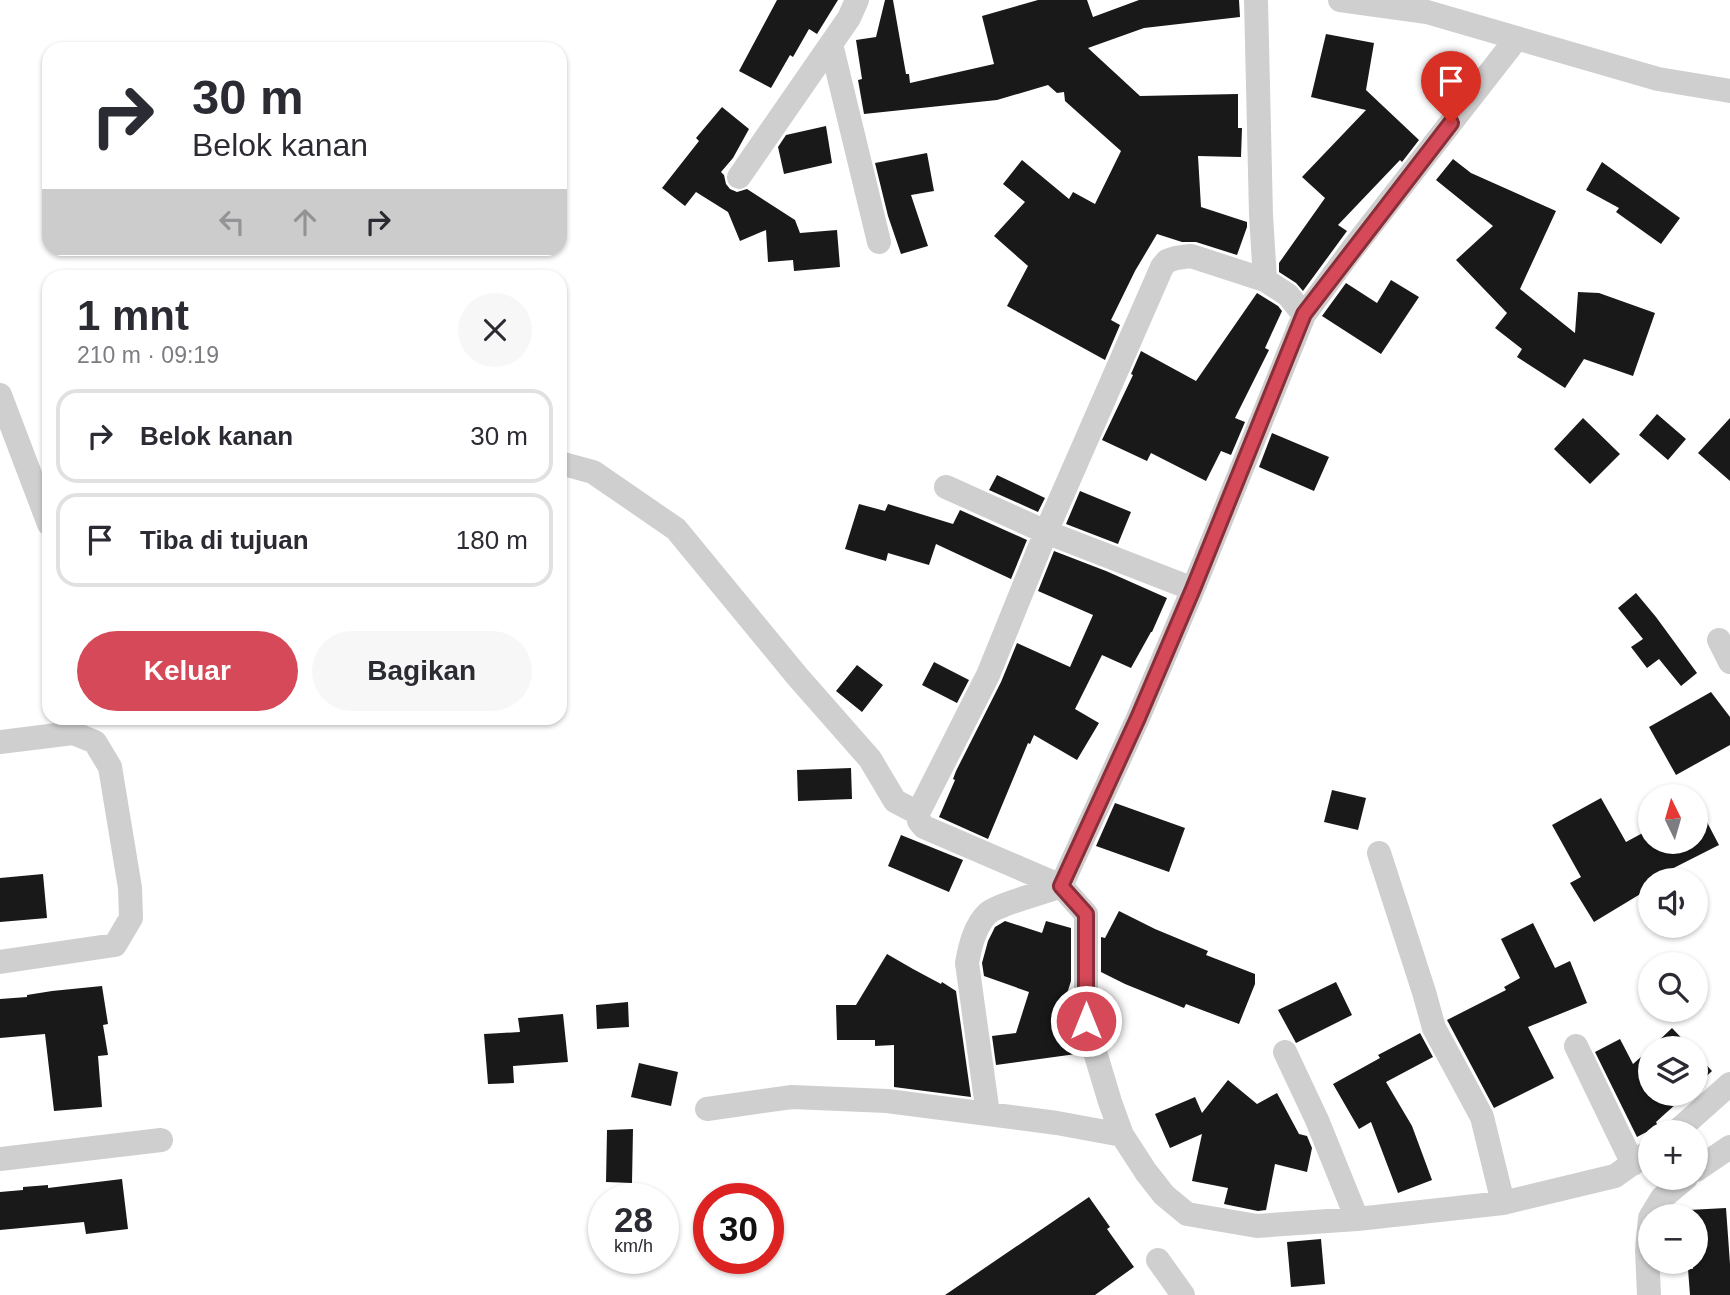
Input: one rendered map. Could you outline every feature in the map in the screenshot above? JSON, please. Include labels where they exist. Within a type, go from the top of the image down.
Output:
[{"type":"street","points":[[738,177],[849,18],[857,0]]},
{"type":"street","points":[[1256,0],[1265,280]]},
{"type":"street","points":[[1340,0],[1427,12],[1658,79],[1730,91]]},
{"type":"street","points":[[988,1114],[967,963],[970,945],[982,920],[991,910],[1061,886],[1138,718],[1193,589],[1304,314],[1517,38]]},
{"type":"street","points":[[831,44],[879,242]]},
{"type":"street","points":[[1304,314],[1288,295],[1265,280],[1191,256],[1167,261],[1046,533],[988,675],[918,813],[919,821],[924,827],[1061,886],[1086,914],[1086,1021],[1110,1102],[1122,1135],[1146,1172],[1164,1195],[1187,1214],[1257,1226],[1356,1219],[1503,1203],[1615,1176],[1638,1161]]},
{"type":"street","points":[[0,395],[42,506]]},
{"type":"street","points":[[567,465],[593,472],[676,529],[797,676],[870,759],[895,801],[918,813]]},
{"type":"street","points":[[947,487],[1046,533],[1193,589]]},
{"type":"street","points":[[0,742],[73,733],[95,742],[110,767],[130,888],[131,918],[115,945],[0,962]]},
{"type":"street","points":[[1379,853],[1434,1028],[1482,1117],[1503,1203]]},
{"type":"street","points":[[1576,1046],[1638,1151]]},
{"type":"street","points":[[1285,1052],[1317,1120],[1356,1219]]},
{"type":"street","points":[[1690,1120],[1730,1084]]},
{"type":"street","points":[[707,1109],[792,1097],[887,1101],[1058,1123],[1122,1135]]},
{"type":"street","points":[[0,1159],[161,1140]]},
{"type":"street","points":[[1708,1162],[1730,1146]]},
{"type":"street","points":[[1659,1204],[1672,1190]]},
{"type":"street","points":[[1158,1261],[1183,1295]]},
{"type":"street","points":[[1649,1274],[1650,1295]]},
{"type":"building","points":[[777,0],[838,0],[817,34],[809,29],[771,88],[739,71]]},
{"type":"building","points":[[885,0],[893,0],[906,74],[909,74],[910,83],[994,64],[982,16],[1038,0],[1087,0],[1093,17],[1139,0],[1239,0],[1240,17],[1144,28],[1088,48],[1140,96],[1238,94],[1238,128],[1242,128],[1241,157],[1198,156],[1201,207],[1247,222],[1237,255],[1196,242],[1182,242],[1157,234],[1111,320],[1120,325],[1105,360],[1007,306],[1028,266],[994,236],[1025,202],[1003,184],[1022,160],[1069,199],[1073,192],[1095,204],[1121,151],[1065,101],[1064,92],[1057,93],[1048,85],[997,100],[864,114],[858,80],[862,79],[856,40],[876,37]]},
{"type":"building","points":[[1326,34],[1374,43],[1366,90],[1419,140],[1402,162],[1400,160],[1338,225],[1347,231],[1303,291],[1279,272],[1279,263],[1325,198],[1302,177],[1366,110],[1311,97]]},
{"type":"building","points":[[722,107],[749,129],[733,158],[721,172],[726,184],[737,192],[747,189],[795,220],[800,233],[837,230],[840,267],[794,271],[793,260],[768,262],[766,230],[740,241],[728,212],[696,192],[685,206],[662,188],[699,141],[696,138]]},
{"type":"building","points":[[826,126],[832,163],[784,174],[778,147],[786,135]]},
{"type":"building","points":[[927,153],[934,191],[911,195],[928,246],[901,254],[875,163]]},
{"type":"building","points":[[1453,159],[1471,173],[1556,211],[1520,289],[1575,333],[1578,292],[1599,293],[1655,313],[1633,376],[1584,359],[1565,388],[1517,357],[1522,349],[1495,328],[1507,313],[1456,260],[1493,226],[1436,180]]},
{"type":"building","points":[[1602,162],[1680,218],[1661,244],[1616,212],[1619,208],[1586,190]]},
{"type":"building","points":[[1391,280],[1419,297],[1381,354],[1322,316],[1346,283],[1377,303]]},
{"type":"building","points":[[1257,293],[1282,311],[1265,348],[1269,350],[1235,418],[1245,422],[1231,455],[1221,451],[1206,481],[1151,453],[1147,461],[1102,440],[1133,375],[1131,374],[1141,351],[1196,381]]},
{"type":"building","points":[[1657,414],[1686,439],[1668,460],[1639,435]]},
{"type":"building","points":[[1583,418],[1620,454],[1590,484],[1554,449]]},
{"type":"building","points":[[1730,418],[1730,481],[1698,453]]},
{"type":"building","points":[[1272,433],[1329,457],[1314,491],[1259,467]]},
{"type":"building","points":[[997,475],[1045,498],[1038,512],[989,490]]},
{"type":"building","points":[[1080,491],[1131,512],[1118,544],[1066,524]]},
{"type":"building","points":[[859,504],[885,511],[888,504],[953,524],[960,510],[1027,540],[1011,579],[936,544],[929,565],[888,553],[886,561],[845,549]]},
{"type":"building","points":[[1054,551],[1167,598],[1152,632],[1131,668],[1102,655],[1075,709],[1099,723],[1077,760],[1034,735],[1030,744],[1028,743],[988,839],[939,817],[955,780],[956,771],[1001,682],[1017,643],[1070,667],[1093,615],[1038,591]]},
{"type":"building","points":[[1636,593],[1697,673],[1681,686],[1659,659],[1647,668],[1631,647],[1643,639],[1618,608]]},
{"type":"building","points":[[934,662],[969,680],[957,703],[922,685]]},
{"type":"building","points":[[857,665],[883,685],[862,712],[836,691]]},
{"type":"building","points":[[1711,692],[1730,717],[1730,745],[1676,775],[1649,727]]},
{"type":"building","points":[[851,768],[852,799],[798,801],[797,770]]},
{"type":"building","points":[[1332,790],[1366,798],[1358,830],[1324,822]]},
{"type":"building","points":[[1601,798],[1626,842],[1638,836],[1638,854],[1701,854],[1674,868],[1638,868],[1638,895],[1594,922],[1570,883],[1581,877],[1552,825]]},
{"type":"building","points":[[1115,803],[1185,828],[1169,872],[1096,846]]},
{"type":"building","points":[[1708,824],[1719,845],[1708,851]]},
{"type":"building","points":[[901,835],[963,860],[949,892],[888,866]]},
{"type":"building","points":[[43,874],[47,918],[0,922],[0,878]]},
{"type":"building","points":[[1119,911],[1208,951],[1206,955],[1255,974],[1255,984],[1239,1024],[1186,1004],[1184,1008],[1101,972],[1101,937],[1105,938]]},
{"type":"building","points":[[1005,921],[1042,933],[1046,921],[1071,928],[1071,981],[1056,1028],[1072,1025],[1076,1054],[996,1065],[992,1036],[1016,1033],[1029,992],[984,976],[982,963],[988,941],[995,927]]},
{"type":"building","points":[[1533,923],[1555,968],[1570,961],[1587,1003],[1528,1027],[1554,1078],[1494,1108],[1447,1020],[1506,990],[1504,987],[1520,978],[1501,939]]},
{"type":"building","points":[[887,954],[956,991],[971,1097],[894,1087],[894,1045],[875,1046],[875,1040],[837,1040],[836,1005],[856,1005]]},
{"type":"building","points":[[1336,982],[1352,1015],[1296,1043],[1278,1010]]},
{"type":"building","points":[[102,986],[108,1024],[103,1025],[108,1055],[98,1056],[102,1107],[54,1111],[45,1034],[0,1038],[0,999]]},
{"type":"building","points":[[628,1002],[629,1027],[597,1029],[596,1005]]},
{"type":"building","points":[[563,1014],[568,1062],[513,1066],[514,1083],[488,1084],[484,1034],[520,1032],[518,1018]]},
{"type":"building","points":[[1672,1028],[1680,1036],[1664,1036]]},
{"type":"building","points":[[1420,1033],[1433,1057],[1386,1082],[1412,1126],[1432,1180],[1398,1193],[1371,1122],[1359,1129],[1333,1084],[1380,1058],[1378,1055]]},
{"type":"building","points":[[1620,1039],[1633,1064],[1638,1060],[1638,1106],[1674,1106],[1658,1120],[1638,1120],[1637,1137],[1595,1052]]},
{"type":"building","points":[[639,1063],[678,1072],[671,1106],[631,1097]]},
{"type":"building","points":[[1228,1080],[1257,1104],[1277,1093],[1299,1134],[1307,1136],[1312,1148],[1307,1172],[1275,1164],[1266,1210],[1258,1211],[1224,1204],[1228,1188],[1192,1181],[1202,1134],[1170,1148],[1155,1114],[1195,1097],[1202,1113]]},
{"type":"building","points":[[633,1129],[632,1183],[606,1182],[607,1130]]},
{"type":"building","points":[[122,1179],[128,1229],[86,1234],[84,1222],[0,1230],[0,1192],[23,1190],[23,1187],[48,1185],[48,1188]]},
{"type":"building","points":[[1089,1197],[1110,1227],[1107,1229],[1134,1267],[1095,1295],[945,1295]]},
{"type":"building","points":[[1726,1208],[1730,1295],[1690,1295],[1688,1274],[1708,1274],[1708,1209]]},
{"type":"building","points":[[1321,1239],[1325,1284],[1291,1287],[1287,1242]]},
{"type":"route","points":[[1086,1021],[1086,914],[1061,886],[1094,817],[1193,589],[1304,314],[1451,123]]}]
